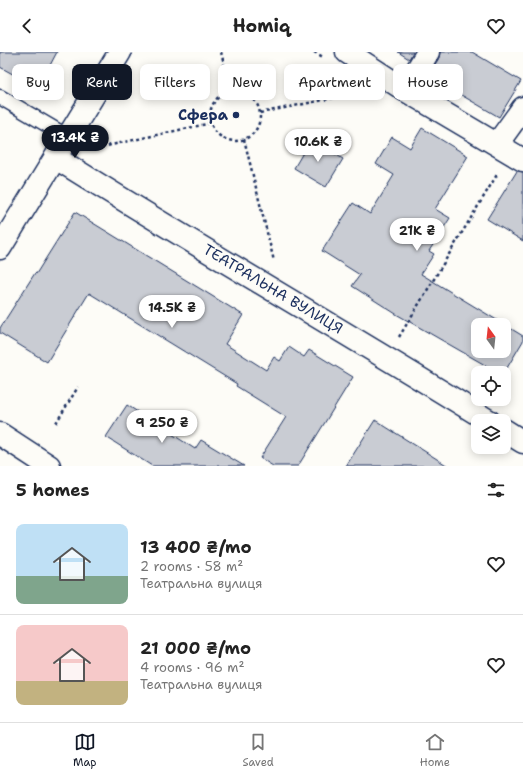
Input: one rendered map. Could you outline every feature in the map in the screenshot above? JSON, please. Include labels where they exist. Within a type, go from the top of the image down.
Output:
[{"type":"street","points":[[0,248],[120,52]]},
{"type":"street","points":[[347,52],[393,82]]},
{"type":"street","points":[[419,64],[428,52]]},
{"type":"street","points":[[423,100],[510,152],[523,108]]},
{"type":"street","name":"ТЕАТРАЛЬНА ВУЛИЦЯ","points":[[56,158],[112,194],[386,357],[478,414]]},
{"type":"street","points":[[0,434],[50,466]]},
{"type":"street","points":[[511,434],[523,442]]},
{"type":"lane","points":[[0,97],[68,137]]},
{"type":"path","points":[[220,52],[223,64]]},
{"type":"path","points":[[260,113],[393,88]]},
{"type":"path","points":[[218,99],[212,106],[210,115],[211,123],[215,130],[224,138],[236,141],[251,136],[257,129],[260,122],[258,105],[254,100]]},
{"type":"path","points":[[102,147],[211,123]]},
{"type":"path","points":[[244,139],[281,294]]},
{"type":"path","points":[[386,357],[510,152]]},
{"type":"path","points":[[56,422],[78,387]]},
{"type":"building","points":[[0,52],[57,52],[51,64],[12,64],[12,74],[0,67]]},
{"type":"building","points":[[398,52],[413,52],[409,59]]},
{"type":"building","points":[[440,52],[472,52],[521,81],[499,117],[463,96],[463,64],[435,64],[439,58]]},
{"type":"building","points":[[422,128],[468,156],[435,209],[450,218],[429,251],[434,254],[421,274],[493,318],[471,318],[471,357],[396,314],[352,286],[360,275],[322,251],[353,203],[370,214],[394,175],[376,164],[392,137],[410,148]]},
{"type":"building","points":[[311,139],[343,159],[326,187],[294,168]]},
{"type":"building","points":[[517,171],[523,172],[523,241],[487,219]]},
{"type":"building","points":[[75,212],[243,315],[225,344],[266,370],[274,357],[280,361],[289,347],[304,357],[309,350],[353,377],[298,466],[273,466],[260,458],[286,417],[236,386],[237,384],[89,293],[47,362],[0,333],[0,328]]},
{"type":"building","points":[[511,329],[523,336],[523,341],[508,366],[487,366],[473,358],[511,358]]},
{"type":"building","points":[[127,405],[195,449],[201,440],[244,466],[152,466],[106,437]]},
{"type":"building","points":[[375,420],[448,466],[346,466]]},
{"type":"place","name":"Сфера","points":[[236,115]]}]
